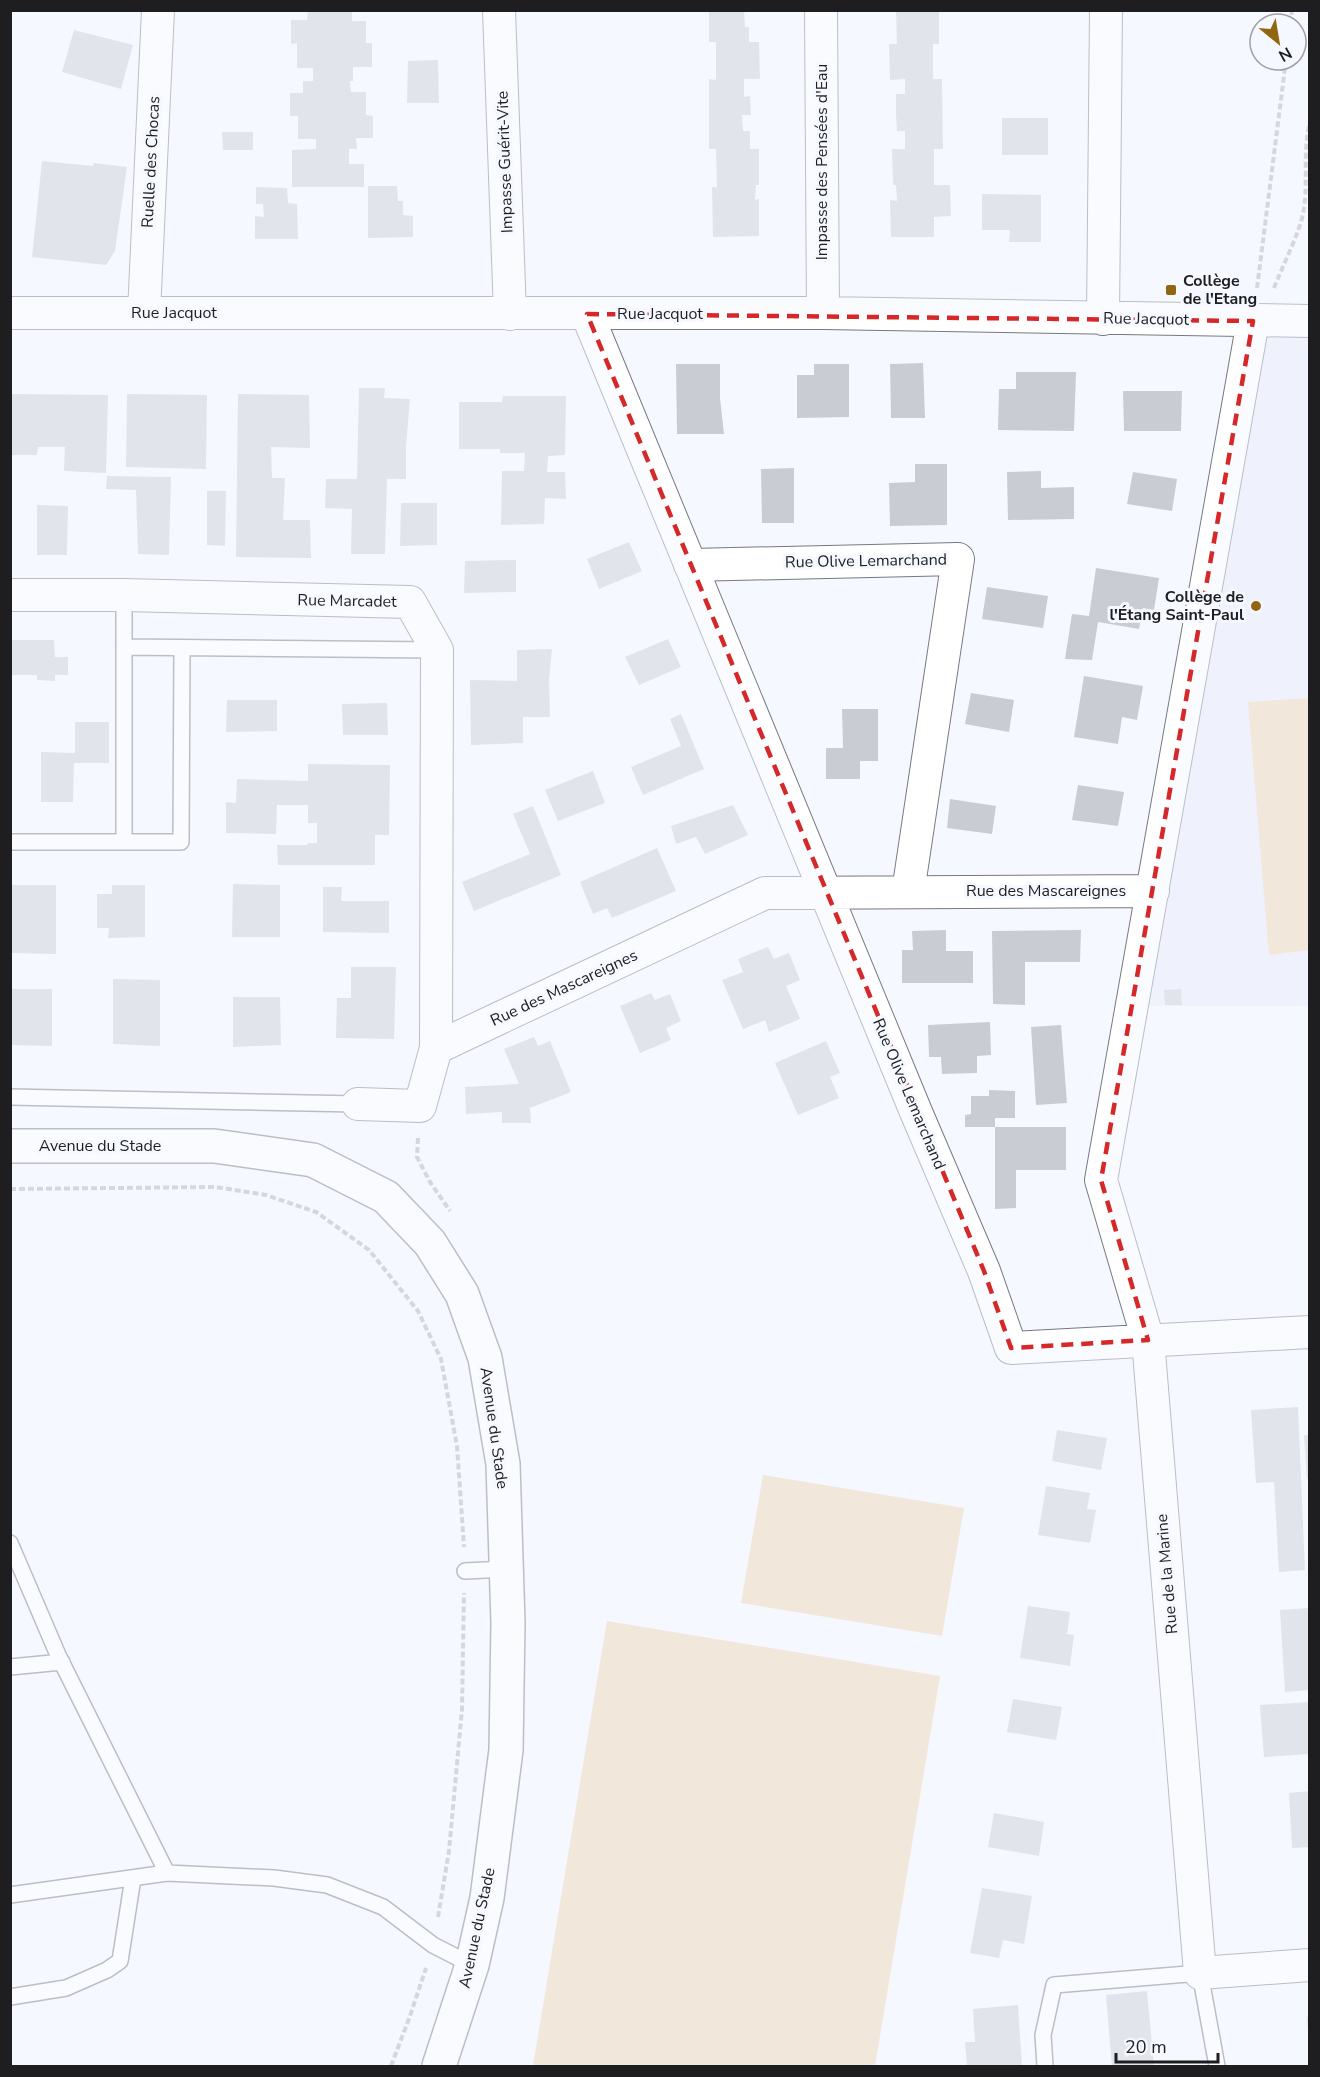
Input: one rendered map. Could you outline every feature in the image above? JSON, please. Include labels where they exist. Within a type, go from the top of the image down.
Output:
[{"type":"street","name":"Ruelle des Chocas","points":[[144,313],[158,10]]},
{"type":"street","name":"Impasse Guérit-Vite","points":[[499,10],[510,314]]},
{"type":"street","name":"Impasse des Pensées d'Eau","points":[[821,10],[823,313]]},
{"type":"street","points":[[1104,319],[1106,10]]},
{"type":"street","name":"Rue Jacquot","points":[[10,313],[823,313],[1310,321]]},
{"type":"street","name":"Rue Olive Lemarchand","points":[[587,314],[916,1112],[984,1270],[1011,1348],[1310,1332]]},
{"type":"street","points":[[1153,891],[1253,321]]},
{"type":"street","name":"Rue Olive Lemarchand","points":[[690,565],[958,559],[908,892]]},
{"type":"street","name":"Rue Marcadet","points":[[10,595],[124,595],[410,602],[437,650],[436,1048]]},
{"type":"street","name":"Rue des Mascareignes","points":[[436,1048],[765,893],[1153,891]]},
{"type":"street","name":"Rue de la Marine","points":[[1153,891],[1101,1180],[1148,1340],[1200,1973]]},
{"type":"street","points":[[358,1104],[420,1106],[436,1048]]},
{"type":"street","name":"Avenue du Stade","points":[[10,1146],[214,1146],[313,1160],[386,1197],[430,1243],[462,1294],[485,1358],[503,1464],[508,1623],[506,1750],[487,1898],[472,1965],[440,2067]]},
{"type":"street","points":[[1200,1973],[1310,1965]]},
{"type":"lane","points":[[124,595],[124,842]]},
{"type":"lane","points":[[124,647],[437,650]]},
{"type":"lane","points":[[10,842],[181,842],[182,648]]},
{"type":"lane","points":[[10,1097],[358,1104]]},
{"type":"lane","points":[[10,1543],[62,1662],[167,1873]]},
{"type":"lane","points":[[465,1571],[506,1569]]},
{"type":"lane","points":[[10,1667],[62,1662]]},
{"type":"lane","points":[[10,1895],[167,1873],[274,1878],[327,1885],[383,1907],[433,1945],[472,1965]]},
{"type":"lane","points":[[10,1997],[66,1988],[107,1970],[120,1961],[133,1878]]},
{"type":"lane","points":[[1045,2067],[1043,2035],[1054,1985],[1200,1973],[1217,2067]]},
{"type":"path","points":[[1253,321],[1284,72]]},
{"type":"path","points":[[1253,321],[1273,290],[1303,216],[1307,175],[1307,131],[1310,122]]},
{"type":"path","points":[[10,1189],[216,1187],[266,1195],[316,1212],[369,1250],[418,1311],[441,1359],[457,1446],[465,1571],[462,1709],[449,1851],[433,1945],[391,2067]]},
{"type":"highlighted area","points":[[587,314],[1253,321],[1101,1180],[1148,1340],[1011,1348],[984,1271]]},
{"type":"shaded area","name":"Collège de l'Étang Saint-Paul","points":[[1253,321],[1309,321],[1309,1006],[1132,1006]]},
{"type":"shaded area","points":[[1309,698],[1309,950],[1269,955],[1248,702]]},
{"type":"shaded area","points":[[763,1475],[964,1508],[942,1636],[741,1603]]},
{"type":"shaded area","points":[[607,1621],[940,1676],[875,2066],[533,2066]]},
{"type":"building","points":[[308,10],[352,10],[352,21],[366,21],[366,43],[372,43],[372,67],[353,67],[353,81],[350,81],[351,92],[366,92],[366,115],[373,116],[373,138],[356,138],[357,149],[349,149],[349,164],[364,164],[364,187],[292,187],[292,150],[316,149],[316,139],[298,139],[298,116],[290,116],[290,93],[303,93],[303,81],[313,81],[313,68],[297,68],[297,43],[291,44],[291,20],[307,20]]},
{"type":"building","points":[[709,10],[744,10],[745,27],[749,27],[749,42],[759,42],[760,79],[744,79],[744,97],[750,96],[751,115],[742,115],[743,131],[750,131],[750,149],[759,149],[759,185],[756,185],[755,200],[759,199],[759,236],[713,237],[712,187],[717,187],[716,149],[709,149],[709,79],[716,80],[716,42],[709,42]]},
{"type":"building","points":[[896,10],[939,10],[939,44],[933,44],[933,79],[942,79],[943,149],[934,149],[934,185],[950,185],[951,216],[934,217],[934,237],[891,237],[890,200],[897,201],[896,185],[893,185],[892,149],[905,149],[905,131],[897,131],[896,94],[905,94],[905,79],[890,80],[889,44],[897,44]]},
{"type":"building","points":[[74,30],[133,45],[121,89],[62,72]]},
{"type":"building","points":[[438,60],[439,103],[407,103],[408,61]]},
{"type":"building","points":[[1002,118],[1048,118],[1048,155],[1002,155]]},
{"type":"building","points":[[222,132],[253,132],[253,150],[223,150]]},
{"type":"building","points":[[42,161],[127,167],[115,251],[106,265],[32,257]]},
{"type":"building","points":[[368,186],[397,186],[398,201],[403,201],[403,215],[413,216],[413,237],[368,238]]},
{"type":"building","points":[[256,187],[287,188],[288,203],[297,204],[298,239],[255,239],[255,216],[264,217],[263,204],[256,204]]},
{"type":"building","points":[[982,194],[1041,195],[1041,242],[1009,242],[1010,230],[982,230]]},
{"type":"building","points":[[923,363],[925,418],[891,418],[890,364]]},
{"type":"building","points":[[676,364],[720,364],[720,398],[724,434],[677,434]]},
{"type":"building","points":[[814,364],[849,364],[849,417],[797,418],[797,375],[814,375]]},
{"type":"building","points":[[1016,372],[1076,372],[1074,431],[998,430],[999,389],[1016,389]]},
{"type":"building","points":[[359,388],[385,388],[384,398],[410,399],[406,479],[387,479],[385,554],[351,554],[352,509],[325,508],[326,479],[357,479]]},
{"type":"building","points":[[1123,391],[1182,391],[1181,431],[1124,431]]},
{"type":"building","points":[[10,394],[108,395],[106,473],[64,471],[65,447],[38,447],[37,455],[10,455]]},
{"type":"building","points":[[127,394],[207,395],[206,469],[126,467]]},
{"type":"building","points":[[238,394],[309,395],[310,448],[271,447],[272,478],[285,478],[283,520],[310,520],[311,558],[236,557]]},
{"type":"building","points":[[503,396],[566,396],[565,455],[548,456],[547,472],[565,472],[566,499],[545,498],[544,524],[501,525],[502,471],[524,471],[525,453],[500,453],[500,449],[459,449],[459,402],[502,402]]},
{"type":"building","points":[[915,464],[947,464],[947,525],[890,526],[889,483],[915,482]]},
{"type":"building","points":[[794,468],[794,523],[762,523],[761,469]]},
{"type":"building","points":[[1041,471],[1041,488],[1074,487],[1074,519],[1008,520],[1007,472]]},
{"type":"building","points":[[1133,472],[1177,479],[1172,511],[1127,504]]},
{"type":"building","points":[[107,476],[171,477],[169,555],[138,554],[136,490],[106,489]]},
{"type":"building","points":[[207,491],[226,491],[225,546],[207,545]]},
{"type":"building","points":[[401,503],[437,503],[437,545],[400,546]]},
{"type":"building","points":[[37,505],[68,506],[67,555],[37,555]]},
{"type":"building","points":[[629,542],[642,571],[599,589],[587,559]]},
{"type":"building","points":[[516,560],[516,592],[464,593],[465,561]]},
{"type":"building","points":[[1096,568],[1159,578],[1154,610],[1143,608],[1139,629],[1098,622],[1092,660],[1065,659],[1072,614],[1089,616]]},
{"type":"building","points":[[987,587],[1048,596],[1043,628],[982,619]]},
{"type":"building","points":[[668,639],[681,667],[639,685],[625,657]]},
{"type":"building","points":[[10,640],[54,640],[55,657],[68,657],[68,675],[55,675],[55,681],[37,680],[37,675],[10,675]]},
{"type":"building","points":[[552,649],[549,680],[550,717],[523,717],[523,743],[471,745],[470,680],[517,681],[517,650]]},
{"type":"building","points":[[1084,676],[1143,686],[1137,720],[1122,717],[1118,744],[1074,737]]},
{"type":"building","points":[[971,693],[1014,700],[1009,732],[965,724]]},
{"type":"building","points":[[227,700],[277,700],[277,731],[226,732]]},
{"type":"building","points":[[387,703],[388,735],[343,735],[342,704]]},
{"type":"building","points":[[842,709],[878,709],[878,761],[860,761],[860,779],[826,779],[826,748],[843,748]]},
{"type":"building","points":[[681,714],[704,769],[643,795],[631,767],[681,746],[670,719]]},
{"type":"building","points":[[75,722],[109,722],[109,763],[74,763],[73,802],[41,802],[41,752],[75,753]]},
{"type":"building","points":[[308,764],[390,765],[389,835],[375,835],[375,865],[278,865],[277,845],[317,843],[317,823],[308,823],[308,805],[277,805],[276,834],[226,833],[226,802],[236,803],[237,779],[308,781]]},
{"type":"building","points":[[593,771],[605,803],[558,821],[545,790]]},
{"type":"building","points":[[1078,785],[1124,792],[1118,826],[1072,820]]},
{"type":"building","points":[[950,799],[996,806],[992,834],[947,828]]},
{"type":"building","points":[[733,805],[748,835],[705,854],[696,837],[676,844],[671,826]]},
{"type":"building","points":[[533,806],[561,875],[474,911],[462,882],[530,854],[513,814]]},
{"type":"building","points":[[657,848],[676,891],[612,918],[607,908],[593,914],[580,882]]},
{"type":"building","points":[[233,884],[280,885],[280,937],[232,937]]},
{"type":"building","points":[[10,885],[56,885],[56,954],[10,953]]},
{"type":"building","points":[[112,885],[145,885],[145,937],[108,938],[109,928],[97,928],[97,894],[112,894]]},
{"type":"building","points":[[323,887],[342,887],[341,901],[389,901],[389,933],[323,932]]},
{"type":"building","points":[[946,930],[946,951],[973,951],[973,983],[902,983],[902,950],[913,950],[912,931]]},
{"type":"building","points":[[1081,930],[1080,962],[1025,962],[1025,1005],[993,1004],[992,931]]},
{"type":"building","points":[[768,947],[774,959],[789,953],[800,980],[786,986],[800,1019],[769,1032],[765,1020],[743,1029],[722,980],[743,972],[738,959]]},
{"type":"building","points":[[351,967],[396,967],[394,1039],[336,1038],[337,998],[351,998]]},
{"type":"building","points":[[113,979],[160,980],[160,1046],[113,1044]]},
{"type":"building","points":[[10,989],[52,989],[52,1046],[10,1045]]},
{"type":"building","points":[[1181,989],[1182,1005],[1165,1005],[1164,990]]},
{"type":"building","points":[[651,993],[655,1000],[670,994],[681,1021],[666,1028],[671,1040],[640,1053],[620,1006]]},
{"type":"building","points":[[233,997],[280,997],[281,1045],[233,1047]]},
{"type":"building","points":[[990,1022],[991,1055],[977,1056],[977,1073],[942,1074],[941,1057],[929,1057],[928,1025]]},
{"type":"building","points":[[1061,1025],[1067,1103],[1036,1105],[1031,1027]]},
{"type":"building","points":[[534,1037],[538,1046],[550,1041],[571,1092],[530,1108],[531,1123],[502,1123],[502,1112],[466,1114],[465,1087],[519,1084],[504,1049]]},
{"type":"building","points":[[826,1041],[840,1073],[830,1077],[839,1098],[798,1115],[775,1063]]},
{"type":"building","points":[[989,1090],[1015,1091],[1015,1118],[995,1118],[995,1127],[965,1127],[965,1115],[971,1114],[971,1096],[989,1096]]},
{"type":"building","points":[[995,1127],[1066,1127],[1066,1170],[1016,1170],[1016,1208],[995,1209]]},
{"type":"building","points":[[1298,1407],[1305,1570],[1279,1572],[1274,1482],[1256,1483],[1251,1410]]},
{"type":"building","points":[[1057,1430],[1107,1438],[1101,1470],[1052,1461]]},
{"type":"building","points":[[1304,1435],[1310,1435],[1310,1479],[1307,1479]]},
{"type":"building","points":[[1046,1486],[1090,1493],[1087,1509],[1096,1510],[1090,1543],[1038,1535]]},
{"type":"building","points":[[1028,1606],[1070,1612],[1067,1634],[1074,1635],[1070,1666],[1020,1658]]},
{"type":"building","points":[[1310,1608],[1310,1690],[1285,1692],[1280,1610]]},
{"type":"building","points":[[1013,1699],[1062,1707],[1056,1740],[1007,1732]]},
{"type":"building","points":[[1310,1702],[1310,1754],[1264,1757],[1260,1705]]},
{"type":"building","points":[[1310,1791],[1310,1847],[1292,1848],[1289,1793]]},
{"type":"building","points":[[994,1813],[1044,1822],[1039,1856],[988,1847]]},
{"type":"building","points":[[982,1888],[1032,1896],[1024,1944],[1003,1940],[999,1958],[970,1953]]},
{"type":"building","points":[[1147,1991],[1154,2066],[1112,2066],[1106,1995]]},
{"type":"building","points":[[1018,2005],[1022,2066],[967,2066],[965,2042],[975,2042],[973,2009]]},
{"type":"building","points":[[1307,2017],[1310,2017],[1310,2032],[1308,2032]]},
{"type":"place","name":"Collège de l'Etang","points":[[1171,290]]},
{"type":"place","name":"Collège de l'Étang Saint-Paul","points":[[1256,606]]}]
